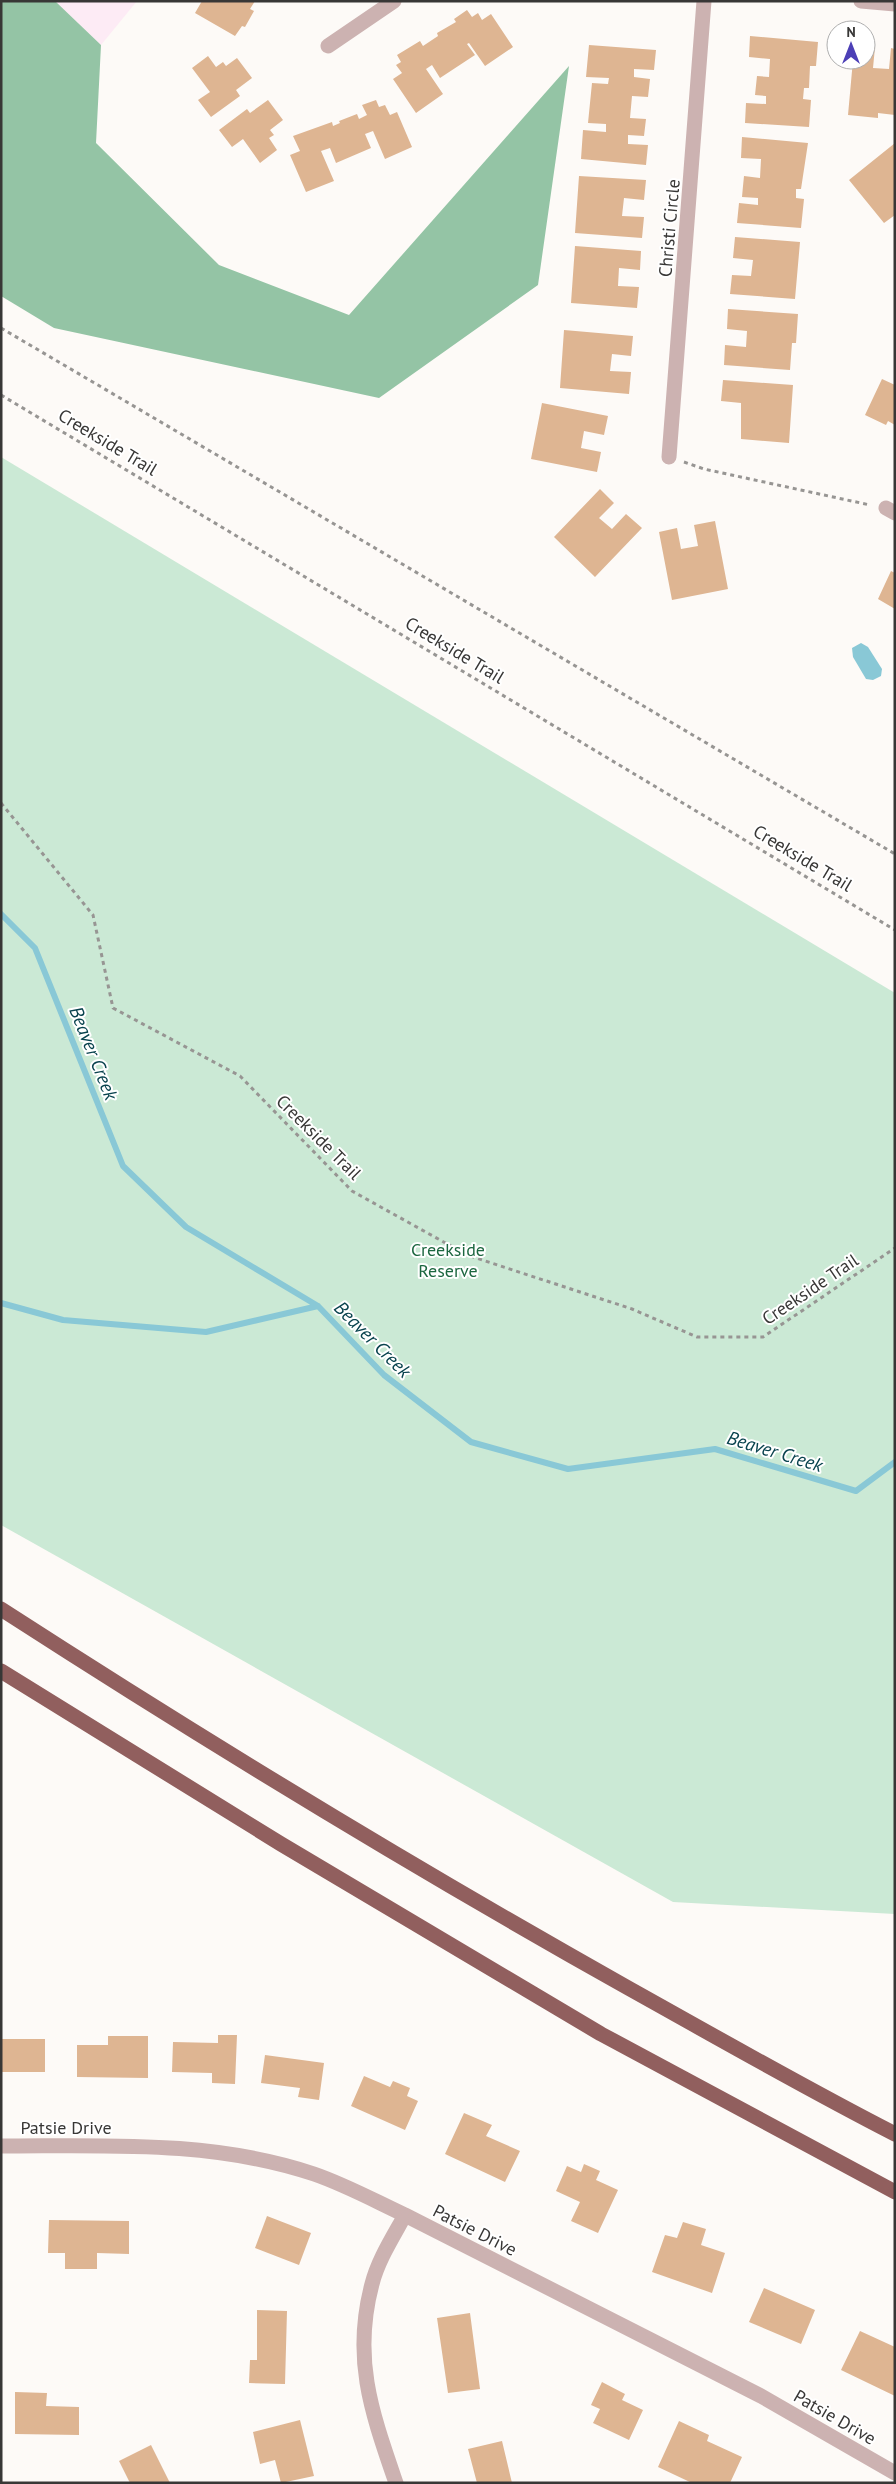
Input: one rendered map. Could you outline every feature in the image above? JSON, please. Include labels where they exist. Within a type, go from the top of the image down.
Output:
[{"type":"highway","points":[[1,1609],[168,1718],[489,1910],[802,2085],[895,2134]]},
{"type":"highway","points":[[1,1671],[281,1844],[601,2034],[895,2192]]},
{"type":"street","points":[[328,46],[394,1]]},
{"type":"street","name":"Christi Circle","points":[[669,457],[704,1]]},
{"type":"street","points":[[861,1],[895,4]]},
{"type":"street","name":"Patsie Drive","points":[[1,2146],[181,2147],[238,2155],[313,2174],[347,2187],[405,2215],[760,2396],[895,2473]]},
{"type":"street","points":[[396,2483],[368,2398],[364,2353],[365,2317],[372,2283],[380,2261],[405,2215]]},
{"type":"path","points":[[1,328],[526,635],[895,854]]},
{"type":"path","name":"Creekside Trail","points":[[1,395],[895,930]]},
{"type":"path","points":[[669,457],[704,469],[890,511]]},
{"type":"path","name":"Creekside Trail","points":[[1,803],[93,915],[113,1008],[240,1076],[352,1191],[467,1255],[632,1309],[697,1338],[763,1338],[895,1248]]},
{"type":"shaded area","points":[[55,1],[137,1],[101,45]]},
{"type":"green space","points":[[1,1],[55,1],[101,45],[96,143],[219,265],[349,315],[569,66],[538,285],[379,398],[54,328],[1,296]]},
{"type":"green space","name":"Creekside Reserve","points":[[1,457],[895,993],[895,1914],[673,1902],[1,1525]]},
{"type":"water","points":[[861,643],[868,647],[882,669],[881,676],[873,680],[866,679],[853,657],[852,648]]},
{"type":"building","points":[[202,1],[255,1],[250,9],[254,11],[245,27],[242,26],[235,36],[195,13]]},
{"type":"building","points":[[467,10],[472,17],[478,13],[482,20],[491,14],[513,47],[485,66],[469,43],[467,44],[475,55],[440,78],[432,65],[426,69],[443,94],[416,113],[393,79],[402,73],[396,65],[401,62],[397,55],[420,41],[423,46],[438,36],[437,33],[456,22],[454,19]]},
{"type":"building","points":[[750,36],[818,42],[816,66],[810,66],[809,88],[804,88],[803,99],[811,100],[809,127],[745,123],[746,103],[766,104],[766,96],[755,95],[757,76],[769,77],[770,59],[749,57]]},
{"type":"building","points":[[589,45],[656,50],[654,70],[634,69],[634,77],[650,79],[648,97],[632,96],[630,118],[646,119],[644,136],[628,135],[628,144],[648,145],[646,165],[581,159],[583,130],[606,132],[606,124],[588,123],[592,83],[608,84],[609,78],[586,77]]},
{"type":"building","points":[[891,48],[895,49],[895,115],[878,113],[878,118],[848,115],[852,70],[889,69]]},
{"type":"building","points":[[208,56],[216,67],[223,62],[226,66],[237,58],[252,78],[236,90],[240,96],[211,117],[198,100],[210,92],[192,68]]},
{"type":"building","points":[[268,100],[283,120],[270,130],[274,135],[269,138],[277,150],[260,163],[243,139],[232,147],[219,130],[247,109],[250,113]]},
{"type":"building","points":[[376,100],[379,107],[385,105],[390,115],[397,112],[412,147],[385,159],[373,131],[365,134],[371,148],[336,163],[330,148],[321,151],[334,181],[306,192],[290,155],[300,151],[293,136],[332,122],[333,126],[340,123],[339,121],[357,114],[359,119],[367,115],[362,105]]},
{"type":"building","points":[[742,137],[808,143],[801,189],[796,189],[796,198],[804,199],[801,228],[737,223],[739,203],[758,205],[758,198],[742,197],[744,176],[760,178],[761,159],[741,158]]},
{"type":"building","points":[[895,143],[895,215],[884,223],[849,180]]},
{"type":"building","points":[[579,176],[646,180],[644,200],[624,198],[622,216],[644,217],[642,238],[575,233]]},
{"type":"building","points":[[735,237],[800,242],[795,299],[730,294],[732,275],[751,276],[753,260],[733,258]]},
{"type":"building","points":[[575,246],[641,251],[640,270],[619,268],[618,286],[639,287],[637,308],[571,303]]},
{"type":"building","points":[[728,309],[798,314],[796,343],[792,343],[790,370],[724,365],[725,345],[746,347],[747,331],[727,329]]},
{"type":"building","points":[[564,330],[633,336],[631,356],[612,354],[610,371],[631,372],[629,394],[560,388]]},
{"type":"building","points":[[882,379],[895,385],[895,425],[888,421],[886,425],[865,415]]},
{"type":"building","points":[[723,380],[793,385],[789,443],[741,439],[741,403],[721,401]]},
{"type":"building","points":[[542,403],[608,416],[604,435],[584,431],[581,448],[601,452],[597,472],[531,459]]},
{"type":"building","points":[[600,489],[614,503],[599,518],[612,529],[626,514],[642,528],[595,577],[554,537]]},
{"type":"building","points":[[715,521],[728,589],[672,600],[659,532],[677,528],[681,549],[698,546],[694,525]]},
{"type":"building","points":[[891,571],[895,573],[895,609],[878,599]]},
{"type":"building","points":[[218,2035],[237,2035],[235,2084],[212,2083],[212,2073],[172,2072],[173,2042],[218,2043]]},
{"type":"building","points":[[108,2036],[148,2036],[148,2078],[77,2077],[77,2045],[108,2045]]},
{"type":"building","points":[[1,2039],[45,2039],[45,2072],[1,2072]]},
{"type":"building","points":[[265,2055],[324,2063],[319,2100],[298,2097],[300,2088],[261,2083]]},
{"type":"building","points":[[364,2076],[390,2087],[393,2081],[410,2088],[407,2096],[418,2101],[405,2130],[351,2106]]},
{"type":"building","points":[[464,2113],[492,2125],[486,2136],[520,2151],[505,2182],[445,2154]]},
{"type":"building","points":[[584,2164],[600,2171],[596,2180],[618,2190],[598,2233],[571,2221],[580,2202],[556,2191],[567,2166],[581,2172]]},
{"type":"building","points":[[267,2216],[311,2233],[299,2265],[255,2248]]},
{"type":"building","points":[[49,2220],[129,2221],[129,2254],[97,2253],[97,2269],[65,2269],[65,2253],[48,2253]]},
{"type":"building","points":[[683,2222],[706,2229],[701,2245],[725,2253],[712,2293],[652,2272],[665,2235],[677,2238]]},
{"type":"building","points":[[764,2288],[815,2310],[801,2344],[749,2322]]},
{"type":"building","points":[[257,2310],[287,2311],[285,2384],[249,2383],[250,2360],[257,2360]]},
{"type":"building","points":[[470,2313],[480,2389],[448,2393],[437,2318]]},
{"type":"building","points":[[860,2331],[895,2347],[895,2396],[841,2370]]},
{"type":"building","points":[[602,2382],[625,2394],[622,2400],[643,2410],[629,2440],[593,2423],[600,2409],[591,2405]]},
{"type":"building","points":[[15,2392],[47,2393],[46,2406],[79,2407],[79,2435],[15,2434]]},
{"type":"building","points":[[300,2420],[314,2476],[281,2483],[275,2460],[260,2464],[253,2432]]},
{"type":"building","points":[[679,2421],[709,2435],[707,2441],[742,2457],[730,2483],[692,2483],[658,2467]]},
{"type":"building","points":[[502,2441],[512,2483],[477,2483],[468,2449]]},
{"type":"building","points":[[151,2445],[170,2483],[130,2483],[119,2461]]},
{"type":"waterway","name":"Beaver Creek","points":[[1,914],[35,948],[123,1166],[186,1227],[318,1306],[384,1375],[471,1442],[568,1469],[715,1449],[856,1491],[895,1462]]},
{"type":"waterway","points":[[1,1303],[63,1320],[206,1332],[318,1306]]}]
